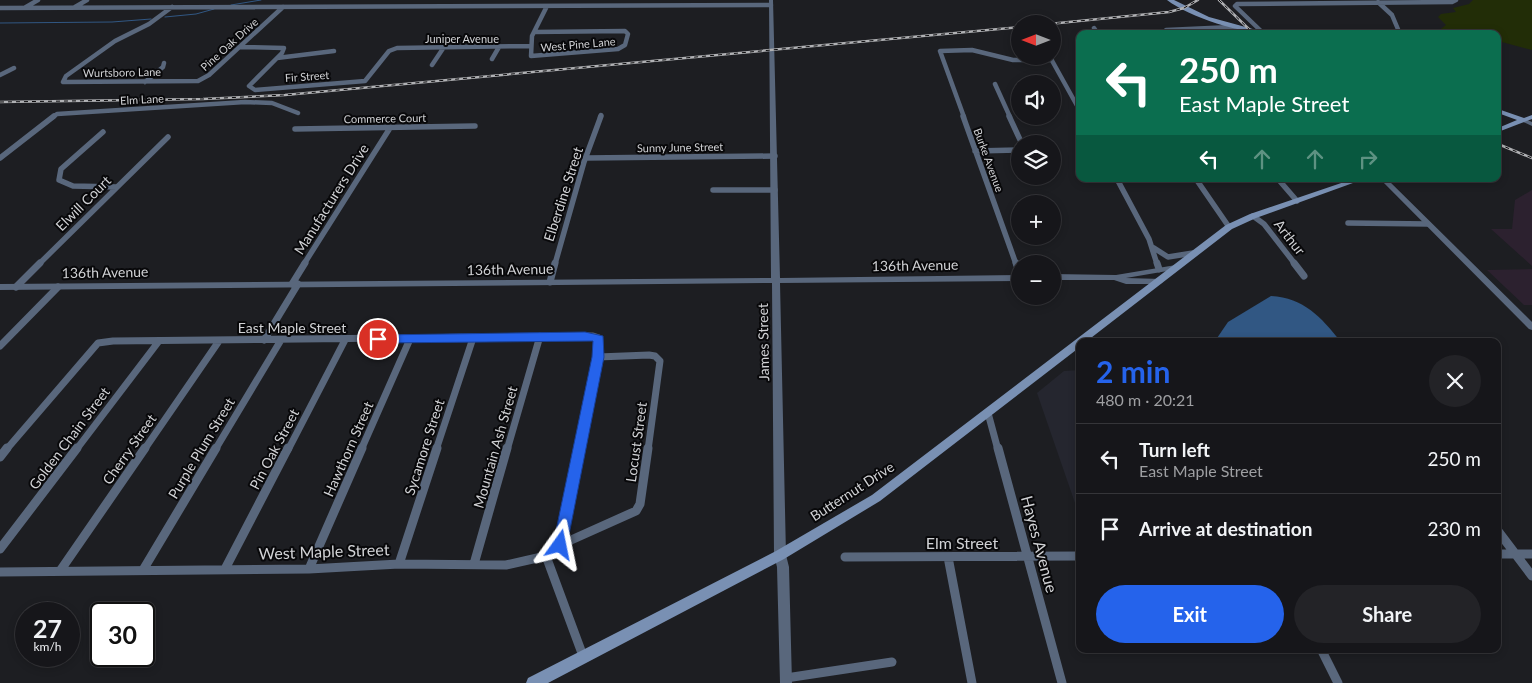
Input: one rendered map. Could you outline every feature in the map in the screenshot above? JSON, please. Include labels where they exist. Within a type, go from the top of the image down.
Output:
[{"type":"main road","points":[[1170,0],[1214,23],[1229,25],[1242,30]]},
{"type":"main road","points":[[1501,112],[1523,120]]},
{"type":"main road","points":[[1501,129],[1532,117]]},
{"type":"main road","name":"Butternut Drive","points":[[1081,338],[1159,275],[1176,267],[1229,227],[1253,216],[1351,182]]},
{"type":"main road","name":"Butternut Drive","points":[[533,683],[780,555],[876,498],[988,413],[1076,342]]},
{"type":"street","points":[[26,7],[38,0]]},
{"type":"street","points":[[75,7],[87,0]]},
{"type":"street","points":[[602,6],[604,0]]},
{"type":"street","points":[[1262,30],[1235,6],[1237,4],[1376,1],[1452,2],[1456,0]]},
{"type":"street","points":[[1376,1],[1392,15],[1398,30]]},
{"type":"street","points":[[220,7],[227,2]]},
{"type":"street","points":[[0,8],[602,6],[771,2]]},
{"type":"street","name":"James Street","points":[[771,2],[780,555],[783,568],[786,681]]},
{"type":"street","points":[[530,46],[534,32],[547,6]]},
{"type":"street","name":"Wurtsboro Lane","points":[[172,7],[149,24],[106,47],[66,76],[63,82],[181,82]]},
{"type":"street","name":"Pine Oak Drive","points":[[181,82],[194,82],[205,78],[283,7]]},
{"type":"street","points":[[1166,30],[1214,23]]},
{"type":"street","name":"West Pine Lane","points":[[530,46],[530,54],[533,56],[618,49],[624,46],[628,32],[534,32]]},
{"type":"street","name":"Juniper Avenue","points":[[365,81],[389,51],[394,49],[530,46]]},
{"type":"street","points":[[240,47],[284,48],[277,58]]},
{"type":"street","points":[[432,65],[444,47]]},
{"type":"street","points":[[492,59],[499,47]]},
{"type":"street","name":"Burke Avenue","points":[[1011,60],[972,50],[940,51],[1012,255]]},
{"type":"street","points":[[277,58],[334,51]]},
{"type":"street","name":"Fir Street","points":[[277,58],[249,86],[251,89],[365,81]]},
{"type":"street","points":[[145,82],[163,67],[164,63]]},
{"type":"street","points":[[1055,65],[1076,104]]},
{"type":"street","points":[[0,75],[14,68]]},
{"type":"street","points":[[995,84],[1018,135]]},
{"type":"street","name":"Elm Lane","points":[[0,158],[57,114],[245,102],[272,103],[298,113]]},
{"type":"street","name":"Elberdine Street","points":[[550,282],[586,158],[601,115]]},
{"type":"street","points":[[1523,120],[1532,124]]},
{"type":"street","name":"Commerce Court","points":[[295,128],[475,126]]},
{"type":"street","name":"Manufacturers Drive","points":[[264,340],[295,284],[390,128]]},
{"type":"street","points":[[103,132],[60,169],[58,180],[72,186],[117,187]]},
{"type":"street","name":"Elwill Court","points":[[16,287],[168,137]]},
{"type":"street","points":[[975,151],[1011,150]]},
{"type":"street","name":"Sunny June Street","points":[[586,158],[774,156]]},
{"type":"street","points":[[1061,278],[1115,277],[1126,281],[1159,275],[1152,246],[1119,182]]},
{"type":"street","points":[[1198,182],[1229,227]]},
{"type":"street","points":[[1281,182],[1297,201]]},
{"type":"street","points":[[1386,182],[1532,327]]},
{"type":"street","points":[[713,190],[775,190]]},
{"type":"street","name":"Arthur","points":[[1253,216],[1264,224],[1304,276]]},
{"type":"street","points":[[1348,223],[1428,224]]},
{"type":"street","points":[[1152,246],[1168,257],[1194,253]]},
{"type":"street","name":"136th Avenue","points":[[0,287],[1011,276]]},
{"type":"street","points":[[1,344],[58,287]]},
{"type":"street","name":"Mountain Ash Street","points":[[474,564],[540,336]]},
{"type":"street","name":"East Maple Street","points":[[0,457],[98,343],[593,336],[599,338],[598,357]]},
{"type":"street","name":"Sycamore Street","points":[[399,564],[474,338]]},
{"type":"street","name":"Hawthorn Street","points":[[309,569],[410,339]]},
{"type":"street","name":"Purple Plum Street","points":[[143,570],[281,340]]},
{"type":"street","name":"Pin Oak Street","points":[[225,569],[345,340]]},
{"type":"street","name":"Cherry Street","points":[[60,572],[219,341]]},
{"type":"street","name":"Golden Chain Street","points":[[0,549],[158,342]]},
{"type":"street","name":"Locust Street","points":[[598,357],[655,356],[660,361],[642,491],[636,511]]},
{"type":"street","points":[[560,545],[598,357]]},
{"type":"street","name":"Hayes Avenue","points":[[988,413],[1062,683]]},
{"type":"street","name":"West Maple Street","points":[[0,572],[309,569],[399,564],[506,565],[546,556],[560,545],[636,511]]},
{"type":"street","points":[[1501,535],[1532,576]]},
{"type":"street","points":[[1501,554],[1532,554]]},
{"type":"street","points":[[546,556],[583,656]]},
{"type":"street","name":"Elm Street","points":[[844,558],[1076,556]]},
{"type":"street","points":[[948,557],[972,683]]},
{"type":"street","points":[[1322,653],[1338,683]]},
{"type":"street","points":[[786,681],[892,662]]},
{"type":"shaded area","points":[[1532,190],[1532,266],[1491,229],[1512,229],[1515,200]]},
{"type":"shaded area","points":[[1532,269],[1532,305],[1524,305],[1487,270]]},
{"type":"shaded area","points":[[1076,370],[1076,503],[1037,393],[1064,371]]},
{"type":"green space","points":[[1473,0],[1532,0],[1532,50],[1501,42],[1501,30],[1440,30],[1446,25],[1438,17],[1441,14],[1456,12],[1453,8],[1469,4]]},
{"type":"water","points":[[1271,296],[1293,300],[1311,310],[1338,338],[1217,338],[1228,322]]},
{"type":"waterway","points":[[231,5],[261,0]]},
{"type":"waterway","points":[[165,17],[196,14],[214,9]]},
{"type":"waterway","points":[[0,23],[112,22],[151,19]]},
{"type":"railway","points":[[1061,23],[1169,12],[1184,8],[1198,0]]},
{"type":"railway","points":[[1219,0],[1250,30]]},
{"type":"railway","points":[[0,102],[203,99],[285,95],[1011,28]]},
{"type":"railway","points":[[1501,145],[1532,158]]},
{"type":"route","points":[[378,339],[585,336],[599,338],[598,357],[560,545]]}]
